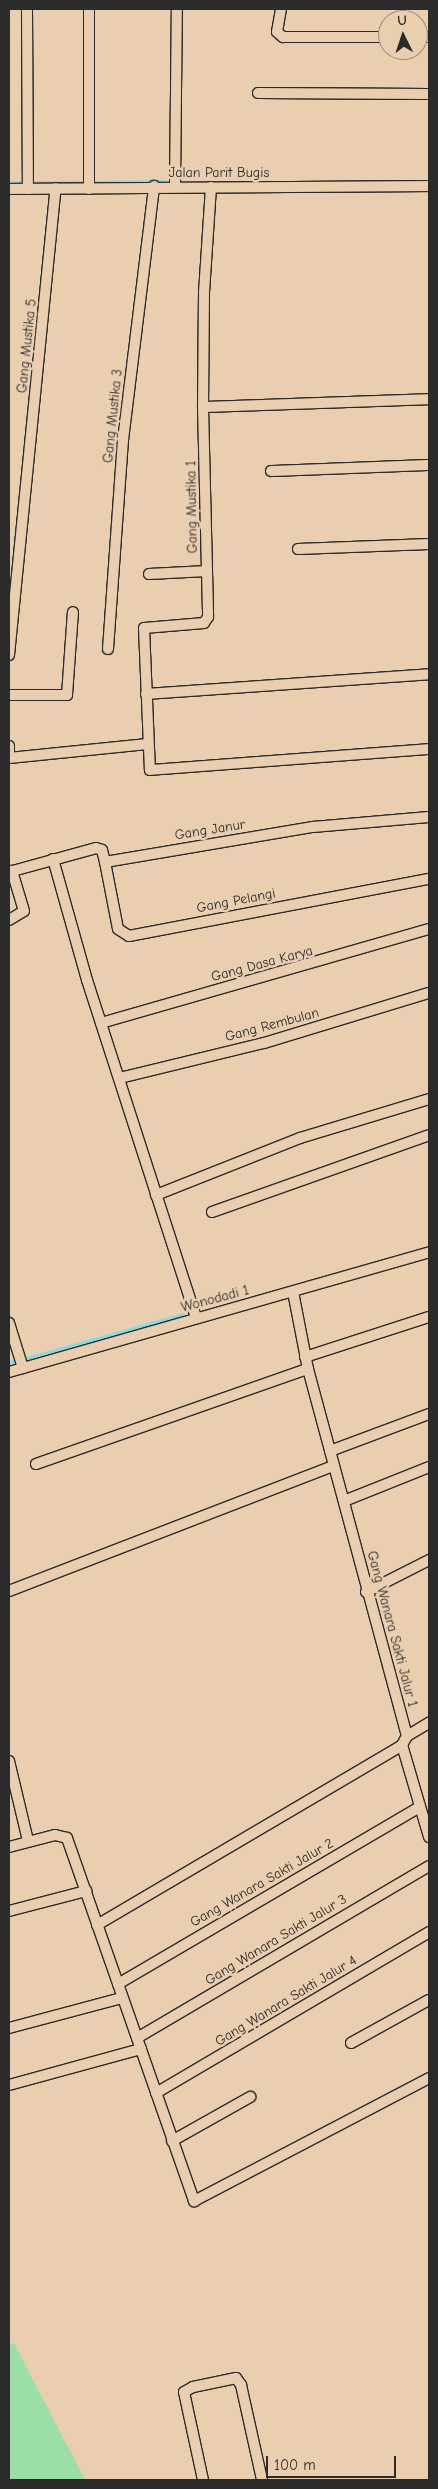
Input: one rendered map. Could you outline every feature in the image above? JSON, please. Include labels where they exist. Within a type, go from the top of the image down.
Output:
[{"type":"street","points":[[27,9],[28,184]]},
{"type":"street","points":[[89,184],[90,9]]},
{"type":"street","points":[[175,186],[177,9]]},
{"type":"street","points":[[280,9],[277,32],[287,38],[378,37]]},
{"type":"street","points":[[258,93],[429,94]]},
{"type":"street","name":"Jalan Parit Bugis","points":[[9,189],[28,184],[56,188],[89,184],[211,187],[429,186]]},
{"type":"street","name":"Gang Mustika 3","points":[[108,649],[125,424],[154,186]]},
{"type":"street","name":"Gang Mustika 1","points":[[211,187],[204,293],[203,407],[208,617],[204,623],[144,628],[149,768],[154,771],[429,749]]},
{"type":"street","name":"Gang Mustika 5","points":[[9,655],[56,188]]},
{"type":"street","points":[[203,407],[429,399]]},
{"type":"street","points":[[271,471],[429,465]]},
{"type":"street","points":[[298,549],[429,544]]},
{"type":"street","points":[[149,574],[207,570]]},
{"type":"street","points":[[9,695],[67,694],[73,612]]},
{"type":"street","points":[[146,694],[429,674]]},
{"type":"street","points":[[9,746],[9,758],[147,744]]},
{"type":"street","name":"Gang Janur","points":[[105,862],[313,827],[429,817]]},
{"type":"street","points":[[9,920],[24,911],[10,872],[53,858],[96,848],[102,850],[105,862]]},
{"type":"street","points":[[53,858],[101,1023],[196,1318]]},
{"type":"street","name":"Gang Pelangi","points":[[105,862],[118,929],[129,936],[429,879]]},
{"type":"street","name":"Gang Dasa Karya","points":[[101,1023],[429,929]]},
{"type":"street","name":"Gang Rembulan","points":[[120,1078],[264,1043],[429,993]]},
{"type":"street","points":[[156,1195],[300,1138],[429,1099]]},
{"type":"street","points":[[212,1212],[429,1135]]},
{"type":"street","name":"Wonodadi 1","points":[[9,1372],[429,1252]]},
{"type":"street","name":"Gang Wanara Sakti Jalur 1","points":[[293,1292],[305,1357],[344,1501],[420,1807],[428,1832]]},
{"type":"street","points":[[305,1357],[429,1317]]},
{"type":"street","points":[[9,1323],[23,1368]]},
{"type":"street","points":[[36,1464],[308,1369]]},
{"type":"street","points":[[330,1451],[429,1414]]},
{"type":"street","points":[[9,1591],[333,1466]]},
{"type":"street","points":[[344,1501],[429,1467]]},
{"type":"street","points":[[366,1592],[429,1560]]},
{"type":"street","points":[[97,1925],[404,1741],[429,1723]]},
{"type":"street","points":[[9,1761],[28,1841]]},
{"type":"street","name":"Gang Wanara Sakti Jalur 2","points":[[118,1984],[420,1807]]},
{"type":"street","points":[[9,1847],[55,1836],[67,1838],[172,2141],[195,2201],[429,2078]]},
{"type":"street","name":"Gang Wanara Sakti Jalur 3","points":[[137,2038],[429,1866]]},
{"type":"street","points":[[9,1911],[86,1891]]},
{"type":"street","name":"Gang Wanara Sakti Jalur 4","points":[[156,2093],[429,1932]]},
{"type":"street","points":[[9,2028],[122,1998]]},
{"type":"street","points":[[351,2043],[429,2000]]},
{"type":"street","points":[[9,2085],[141,2049]]},
{"type":"street","points":[[172,2141],[250,2097]]},
{"type":"street","points":[[203,2480],[184,2392],[193,2386],[236,2378],[241,2385],[262,2480]]},
{"type":"green space","points":[[14,2343],[85,2480],[9,2480],[9,2345]]},
{"type":"waterway","points":[[92,182],[163,181]]},
{"type":"waterway","points":[[9,182],[26,182]]},
{"type":"waterway","points":[[32,182],[86,182]]},
{"type":"waterway","points":[[23,1359],[183,1314]]},
{"type":"waterway","points":[[9,1362],[18,1360]]}]
